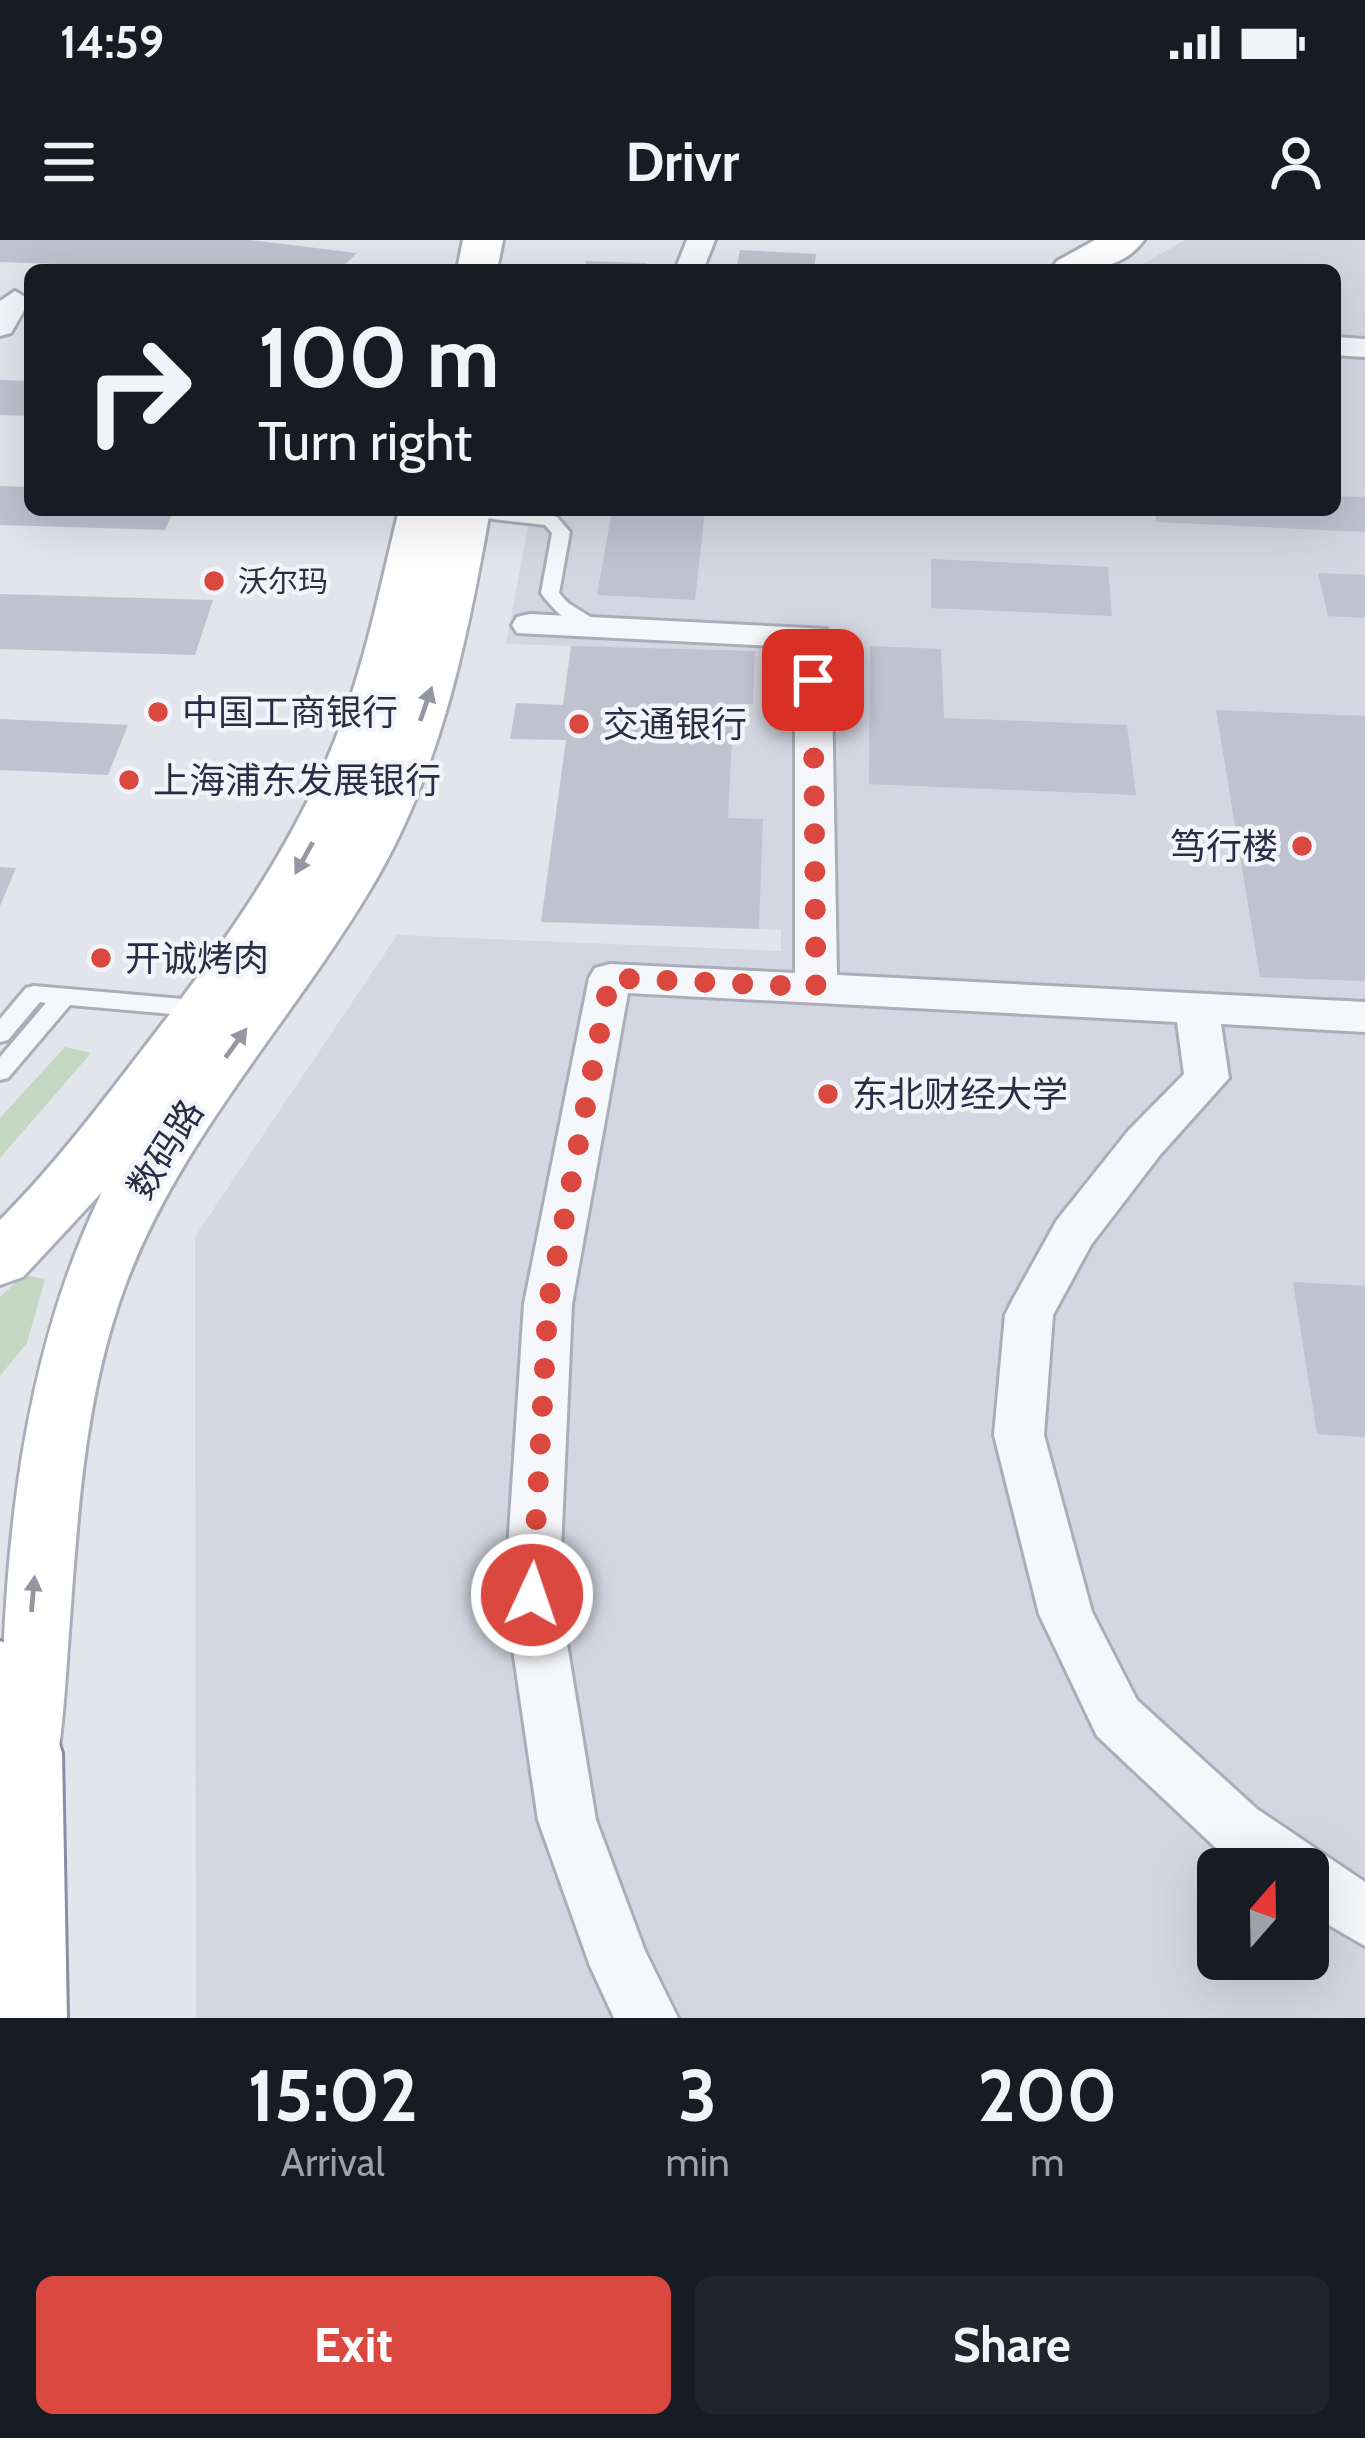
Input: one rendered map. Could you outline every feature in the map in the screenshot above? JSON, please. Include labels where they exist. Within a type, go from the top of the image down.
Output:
[{"type":"highway","points":[[10,1715],[22,2018]]},
{"type":"main road","points":[[1082,264],[1124,240]]},
{"type":"main road","name":"数码路","points":[[0,1259],[70,1189],[206,1009],[295,874],[340,790],[381,681],[421,516]]},
{"type":"main road","name":"数码路","points":[[0,1837],[10,1715],[44,1467],[28,1414],[67,1352],[91,1286],[142,1178],[322,920],[383,813],[434,680],[466,516]]},
{"type":"street","points":[[530,625],[813,637],[816,987]]},
{"type":"street","points":[[646,2018],[620,1966],[567,1820],[532,1595],[548,1304],[610,978],[1365,1017]]},
{"type":"street","points":[[1197,1009],[1207,1078],[1144,1143],[1074,1233],[1029,1315],[1019,1435],[1066,1613],[1118,1718],[1236,1828],[1265,1848]]},
{"type":"street","points":[[1329,1892],[1365,1917]]},
{"type":"lane","points":[[508,516],[550,521],[561,532],[550,593],[561,607],[593,627]]},
{"type":"lane","points":[[0,1034],[34,994],[206,1009]]},
{"type":"lane","points":[[0,1072],[66,995]]},
{"type":"shaded area","name":"东北财经大学","points":[[1185,240],[1365,240],[1365,2018],[196,2018],[195,1237],[397,935],[781,951],[781,930],[759,929],[763,820],[728,818],[734,704],[753,704],[755,652],[506,644],[530,516],[1341,516],[1341,264],[1143,264]]},
{"type":"green space","points":[[65,1047],[91,1053],[0,1158],[0,1118]]},
{"type":"green space","points":[[24,1275],[45,1279],[27,1343],[0,1376],[0,1297]]},
{"type":"building","points":[[0,240],[249,240],[357,253],[345,264],[0,262]]},
{"type":"building","points":[[740,250],[816,254],[815,264],[737,264]]},
{"type":"building","points":[[586,261],[647,263],[647,264]]},
{"type":"building","points":[[0,380],[24,381],[24,416],[0,415]]},
{"type":"building","points":[[0,486],[24,487],[24,516],[171,516],[165,530],[0,525]]},
{"type":"building","points":[[1341,496],[1365,497],[1365,532],[1156,522],[1156,516],[1341,516]]},
{"type":"building","points":[[611,516],[704,516],[695,600],[597,595]]},
{"type":"building","points":[[931,559],[1108,567],[1112,616],[931,608]]},
{"type":"building","points":[[1318,573],[1365,575],[1365,618],[1328,616]]},
{"type":"building","points":[[0,594],[213,600],[195,655],[0,649]]},
{"type":"building","points":[[571,646],[755,651],[753,704],[734,704],[728,818],[763,819],[759,929],[541,922],[566,740],[510,739],[516,703],[563,705]]},
{"type":"building","points":[[870,646],[941,649],[944,718],[1127,725],[1136,795],[869,784]]},
{"type":"building","name":"笃行楼","points":[[1216,710],[1365,716],[1365,981],[1260,977]]},
{"type":"building","points":[[0,719],[128,725],[108,775],[0,770]]},
{"type":"building","points":[[0,867],[16,868],[0,906]]},
{"type":"building","points":[[1293,1282],[1365,1286],[1365,1437],[1317,1434]]},
{"type":"place","name":"沃尔玛","points":[[214,581]]},
{"type":"place","name":"中国工商银行","points":[[158,712]]},
{"type":"place","name":"交通银行","points":[[579,724]]},
{"type":"place","name":"上海浦东发展银行","points":[[129,780]]},
{"type":"place","name":"笃行楼","points":[[1302,846]]},
{"type":"place","name":"开诚烤肉","points":[[101,958]]},
{"type":"place","name":"东北财经大学","points":[[828,1094]]},
{"type":"route","points":[[532,1595],[548,1304],[610,978],[816,987],[813,680]]}]
